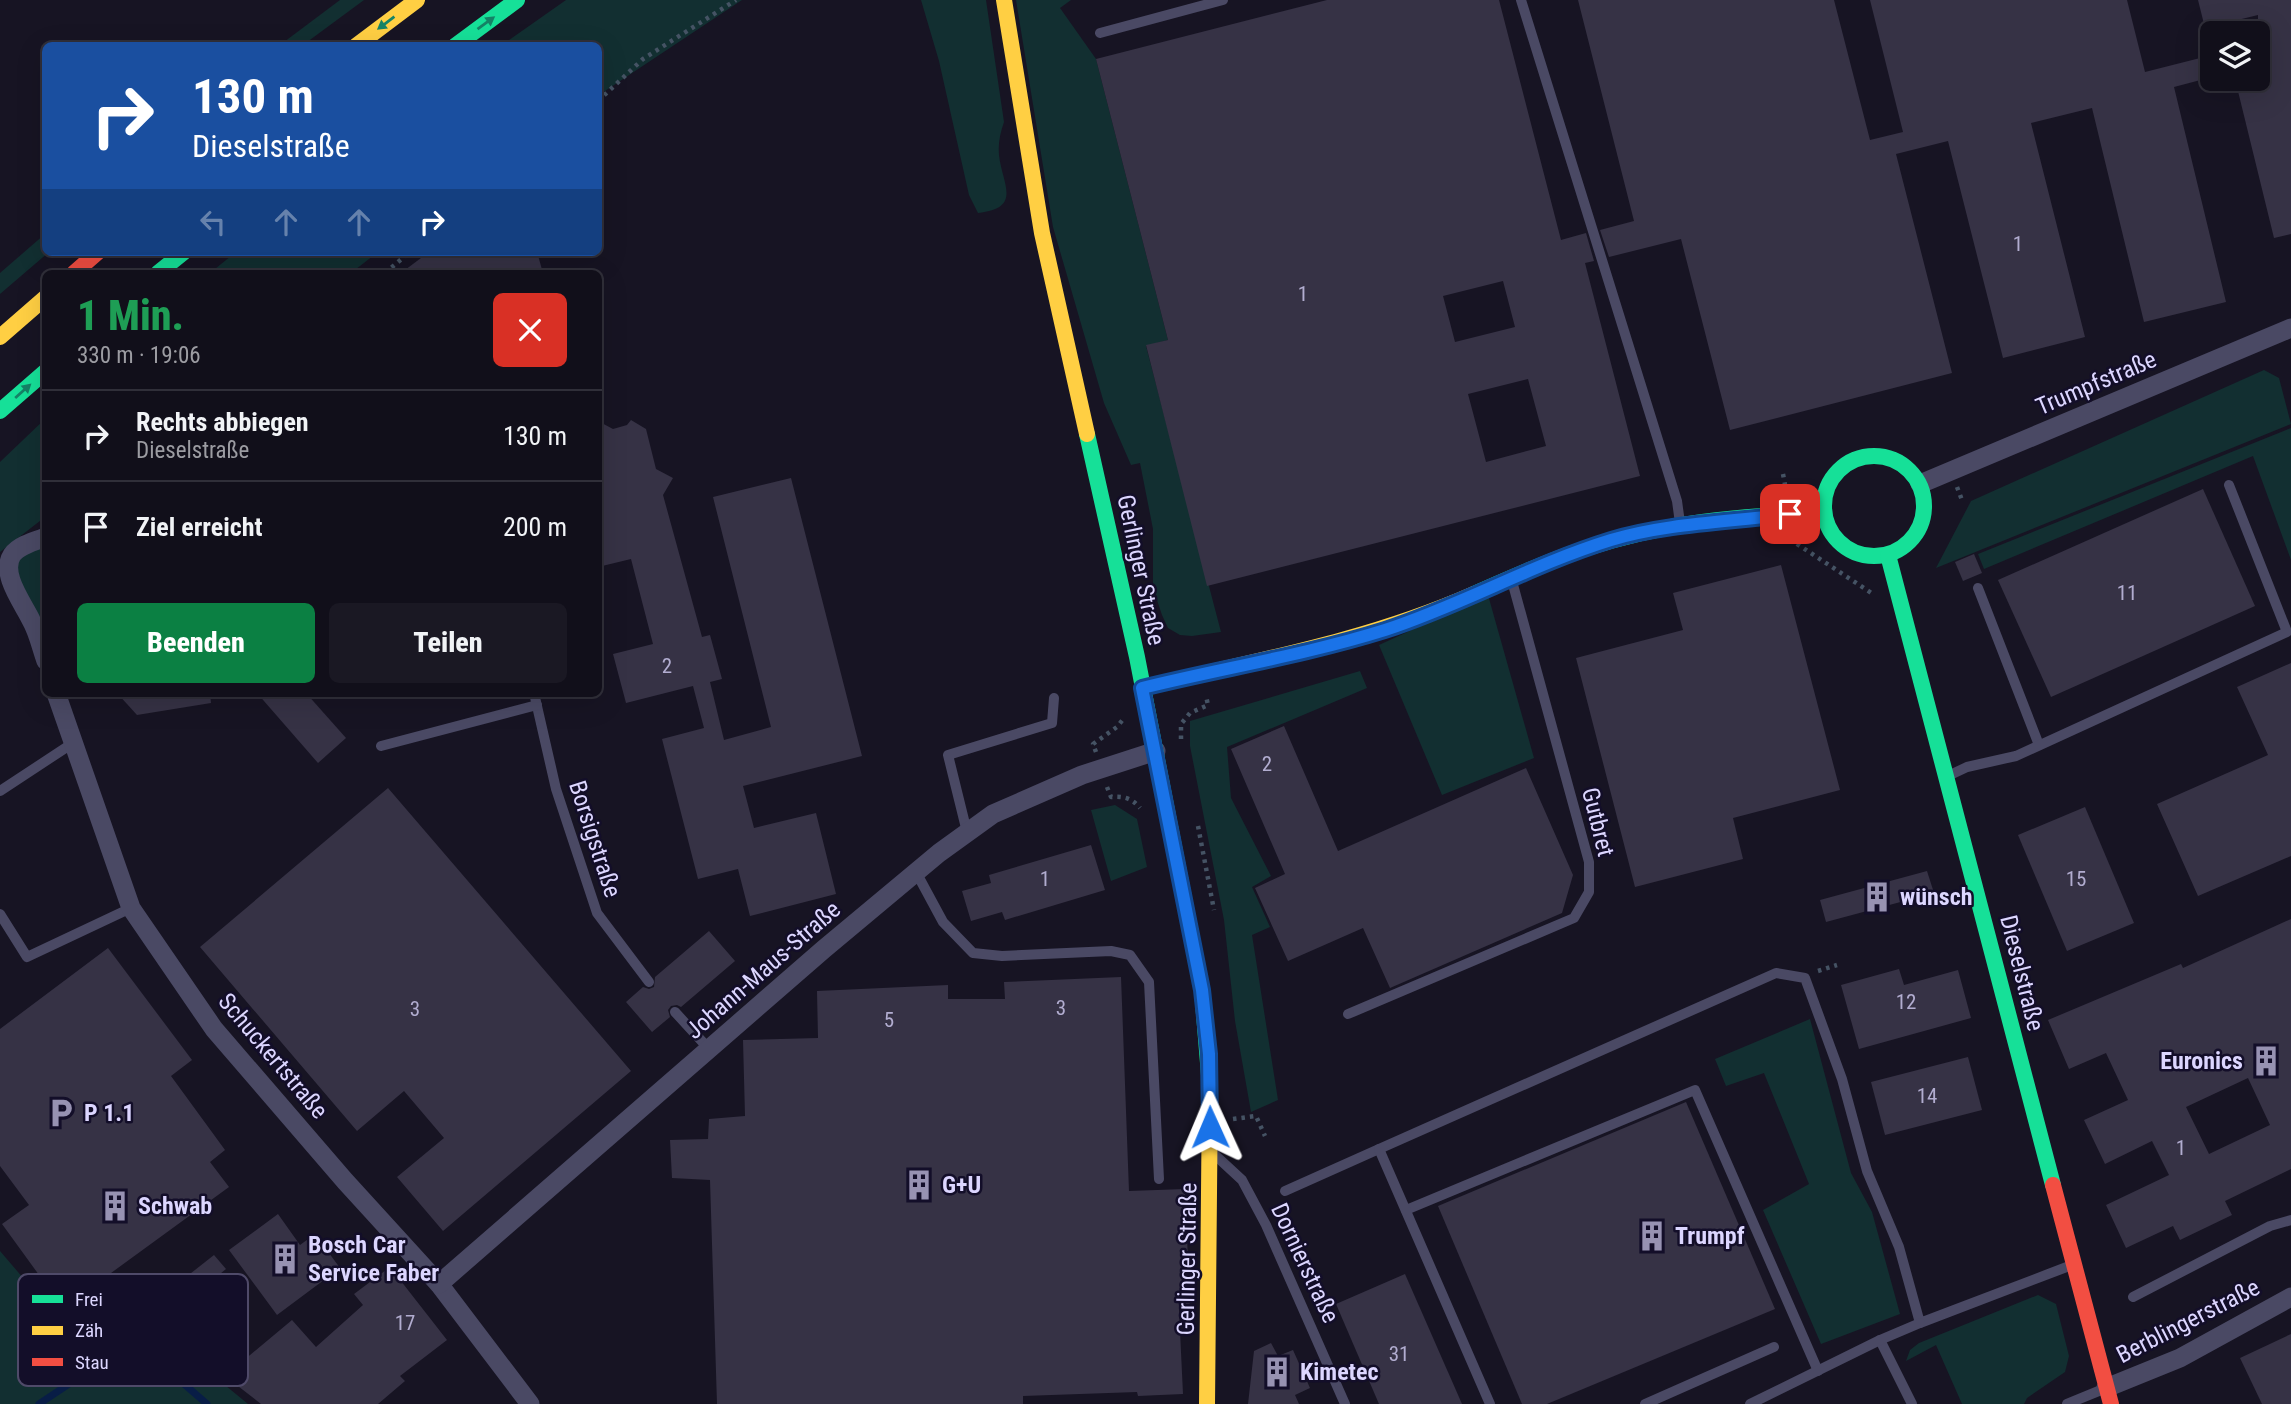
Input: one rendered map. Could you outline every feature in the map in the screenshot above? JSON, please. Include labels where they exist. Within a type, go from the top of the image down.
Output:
[{"type":"main road","points":[[361,42],[417,0]]},
{"type":"main road","points":[[460,42],[517,0]]},
{"type":"main road","name":"Gerlinger Straße","points":[[1004,0],[1042,233],[1156,751],[1202,990],[1209,1054],[1211,1151],[1207,1404]]},
{"type":"main road","points":[[77,270],[93,256]]},
{"type":"main road","points":[[163,270],[179,256]]},
{"type":"main road","points":[[0,337],[42,300]]},
{"type":"main road","points":[[0,411],[42,374]]},
{"type":"main road","points":[[1878,455],[1895,460],[1910,470],[1920,484],[1925,501],[1923,519],[1916,535],[1904,547],[1888,555],[1874,556],[1847,548],[1832,533],[1824,513],[1825,495],[1832,479],[1844,466],[1860,458],[1878,455]]},
{"type":"main road","points":[[1142,688],[1322,648],[1387,629],[1511,577],[1613,540],[1681,527],[1790,514],[1824,513]]},
{"type":"main road","name":"Dieselstraße","points":[[1888,555],[2108,1396]]},
{"type":"street","name":"Trumpfstraße","points":[[1920,484],[2291,328]]},
{"type":"street","points":[[41,629],[32,621],[13,591],[9,565],[12,555],[22,547],[42,539]]},
{"type":"street","name":"Schuckertstraße","points":[[57,697],[131,908],[214,1029],[345,1181],[439,1284],[530,1404]]},
{"type":"street","name":"Johann-Maus-Straße","points":[[439,1284],[709,1049],[916,872],[967,832],[993,814],[1101,768],[1156,751]]},
{"type":"street","name":"Berblingerstraße","points":[[2108,1396],[2291,1297]]},
{"type":"lane","points":[[1100,33],[1223,0]]},
{"type":"lane","points":[[1521,0],[1677,501],[1681,527]]},
{"type":"lane","points":[[1946,776],[1967,767],[2016,755],[2287,632],[2229,485]]},
{"type":"lane","name":"Gutbret","points":[[1348,1014],[1574,918],[1589,892],[1589,862],[1511,577]]},
{"type":"lane","points":[[1978,588],[2039,745]]},
{"type":"lane","name":"Borsigstraße","points":[[535,697],[556,789],[597,913],[649,982]]},
{"type":"lane","points":[[967,832],[947,755],[1052,723],[1054,698]]},
{"type":"lane","points":[[381,746],[537,705]]},
{"type":"lane","points":[[0,791],[73,743]]},
{"type":"lane","points":[[916,872],[943,922],[973,953],[1002,956],[1111,951],[1130,955],[1139,964],[1149,982],[1159,1179]]},
{"type":"lane","points":[[0,914],[27,957],[131,908]]},
{"type":"lane","points":[[1285,1191],[1776,973],[1791,974],[1805,978],[1842,1079],[1867,1171],[1899,1247],[1920,1323]]},
{"type":"lane","points":[[675,1012],[709,1049]]},
{"type":"lane","points":[[1406,1210],[1695,1090],[1818,1371]]},
{"type":"lane","points":[[1379,1149],[1490,1404]]},
{"type":"lane","name":"Dornierstraße","points":[[1211,1151],[1242,1180],[1345,1404]]},
{"type":"lane","points":[[2133,1297],[2270,1226],[2291,1220]]},
{"type":"lane","points":[[1750,1404],[1880,1340],[2073,1264]]},
{"type":"lane","points":[[1880,1340],[1912,1404]]},
{"type":"lane","points":[[1645,1404],[1774,1347]]},
{"type":"lane","points":[[2067,1404],[2108,1396]]},
{"type":"path","points":[[602,97],[643,59],[736,0]]},
{"type":"path","points":[[389,270],[405,256]]},
{"type":"path","points":[[1783,474],[1794,542],[1875,595],[1897,589]]},
{"type":"path","points":[[1101,768],[1111,797],[1122,796],[1134,801],[1141,808],[1143,820]]},
{"type":"path","points":[[1820,970],[1837,965]]},
{"type":"path","points":[[1232,1119],[1256,1116],[1265,1136]]},
{"type":"green space","points":[[340,0],[364,0],[307,42],[284,42]]},
{"type":"green space","points":[[566,0],[742,0],[602,93],[602,42],[506,42]]},
{"type":"green space","points":[[921,0],[986,0],[1004,122],[999,151],[1006,185],[1005,200],[1001,206],[992,210],[978,213],[969,195],[939,61]]},
{"type":"green space","points":[[1016,0],[1071,0],[1060,8],[1096,59],[1168,340],[1146,346],[1221,632],[1192,636],[1180,635],[1168,628],[1153,588],[1153,529],[1140,463],[1131,465],[1104,403],[1053,227]]},
{"type":"green space","points":[[42,237],[42,256],[44,256],[0,294],[0,273]]},
{"type":"green space","points":[[231,256],[373,256],[355,270],[214,270]]},
{"type":"green space","points":[[2264,370],[2279,378],[2291,424],[1936,568],[1971,501]]},
{"type":"green space","points":[[42,422],[42,519],[0,552],[0,462]]},
{"type":"green space","points":[[2291,428],[2291,560],[2253,456],[1984,569],[1978,554]]},
{"type":"green space","points":[[42,539],[42,627],[38,636],[12,555]]},
{"type":"green space","points":[[1488,595],[1534,758],[1442,795],[1379,645]]},
{"type":"green space","points":[[1360,671],[1367,688],[1227,747],[1231,798],[1271,876],[1252,887],[1270,927],[1252,935],[1278,1100],[1251,1112],[1235,1021],[1224,920],[1190,746],[1190,721]]},
{"type":"green space","points":[[1115,805],[1137,819],[1147,867],[1111,881],[1091,810]]},
{"type":"green space","points":[[1810,1019],[1851,1173],[1872,1212],[1900,1314],[1821,1344],[1763,1210],[1809,1184],[1764,1073],[1726,1086],[1715,1059]]},
{"type":"green space","points":[[0,1251],[20,1274],[18,1386],[226,1386],[248,1404],[0,1404]]},
{"type":"green space","points":[[2038,1295],[2056,1304],[2069,1356],[2065,1372],[2027,1398],[2024,1404],[1962,1404],[1936,1345],[1906,1361],[1910,1350],[1919,1343]]},
{"type":"building","points":[[1327,0],[1499,0],[1561,240],[1586,233],[1594,261],[1585,263],[1640,476],[1207,586],[1146,345],[1168,340],[1096,59]],"holes":[[[1503,281],[1515,327],[1455,342],[1443,296]],[[1528,379],[1546,446],[1486,462],[1468,394]]]},
{"type":"building","points":[[1578,0],[1834,0],[1870,140],[1903,132],[1870,0],[2127,0],[2145,72],[2200,58],[2200,80],[2174,87],[2226,302],[2144,322],[2092,108],[2031,123],[2085,337],[2003,358],[1948,141],[1896,154],[1952,373],[1730,430],[1681,239],[1609,257],[1600,230],[1634,221]]},
{"type":"building","points":[[2198,0],[2291,0],[2291,234],[2274,238],[2238,91],[2270,91],[2270,21],[2258,21],[2258,15],[2234,21],[2203,21]]},
{"type":"building","points":[[424,256],[538,256],[542,270],[405,270]]},
{"type":"building","points":[[631,420],[646,429],[656,469],[673,478],[663,495],[702,637],[710,635],[722,679],[710,682],[724,740],[771,727],[713,497],[791,478],[862,756],[743,786],[754,828],[816,813],[836,894],[750,916],[738,869],[698,879],[662,739],[704,728],[693,686],[626,703],[613,654],[653,644],[631,559],[602,566],[602,423],[613,429],[627,425]]},
{"type":"building","points":[[2203,489],[2255,606],[2051,697],[1998,580]]},
{"type":"building","points":[[1974,554],[1982,573],[1963,581],[1955,562]]},
{"type":"building","points":[[1781,565],[1840,790],[1733,818],[1743,859],[1635,887],[1576,658],[1683,630],[1673,593]]},
{"type":"building","points":[[2291,663],[2291,856],[2198,896],[2157,804],[2268,755],[2237,687]]},
{"type":"building","points":[[121,697],[210,697],[211,703],[137,715]]},
{"type":"building","points":[[260,697],[310,697],[346,738],[318,763]]},
{"type":"building","points":[[1284,726],[1338,851],[1526,768],[1573,875],[1562,913],[1390,988],[1363,928],[1288,961],[1255,888],[1285,874],[1231,749]]},
{"type":"building","points":[[388,788],[631,1071],[443,1231],[397,1177],[444,1138],[404,1091],[357,1131],[200,947]]},
{"type":"building","points":[[2085,807],[2134,923],[2067,951],[2018,835]]},
{"type":"building","points":[[1091,845],[1105,890],[1005,920],[1002,912],[971,921],[962,891],[991,883],[989,875]]},
{"type":"building","name":"wünsch","points":[[1927,871],[1934,893],[1826,922],[1820,900]]},
{"type":"building","points":[[2291,919],[2291,1169],[2225,1201],[2232,1215],[2180,1240],[2173,1226],[2126,1248],[2106,1205],[2169,1175],[2152,1141],[2105,1164],[2084,1120],[2128,1100],[2106,1053],[2069,1069],[2048,1020],[2181,964],[2183,968]],"holes":[[[2248,1078],[2270,1125],[2209,1154],[2186,1107]]]},
{"type":"building","points":[[709,931],[735,961],[681,1007],[671,1006],[668,1010],[670,1017],[652,1032],[626,1002],[643,987],[654,987],[655,977]]},
{"type":"building","points":[[108,948],[192,1060],[171,1076],[225,1150],[210,1162],[229,1187],[110,1274],[38,1274],[2,1224],[29,1205],[0,1166],[0,1029]]},
{"type":"building","points":[[1899,969],[1904,985],[1958,970],[1971,1018],[1859,1049],[1841,985]]},
{"type":"building","name":"G+U","points":[[1121,977],[1129,1191],[1185,1189],[1190,1309],[1179,1310],[1183,1394],[1138,1396],[1137,1392],[1023,1396],[1023,1404],[717,1404],[710,1180],[672,1178],[670,1140],[708,1139],[709,1119],[745,1116],[743,1040],[818,1038],[817,991],[948,985],[948,999],[1005,999],[1004,982]]},
{"type":"building","points":[[1968,1057],[1982,1110],[1885,1135],[1871,1082]]},
{"type":"building","name":"Trumpf","points":[[1686,1102],[1775,1309],[1547,1404],[1522,1404],[1438,1206]]},
{"type":"building","name":"Bosch Car Service Faber","points":[[278,1214],[300,1245],[315,1234],[340,1268],[277,1315],[229,1250]]},
{"type":"building","points":[[214,1255],[226,1269],[220,1274],[190,1274]]},
{"type":"building","points":[[390,1267],[447,1340],[400,1376],[405,1381],[378,1404],[261,1404],[238,1386],[248,1386],[248,1357],[292,1320],[316,1347],[363,1305],[354,1294]]},
{"type":"building","points":[[1405,1274],[1462,1404],[1379,1404],[1336,1304]]},
{"type":"building","points":[[2291,1334],[2291,1404],[2262,1404],[2240,1358]]},
{"type":"building","name":"Kimetec","points":[[1271,1343],[1278,1356],[1293,1350],[1310,1388],[1295,1395],[1299,1404],[1248,1404],[1254,1351]]},
{"type":"waterway","points":[[39,1404],[66,1386]]},
{"type":"waterway","points":[[186,1386],[207,1404]]},
{"type":"traffic: fast","points":[[460,42],[517,0]]},
{"type":"traffic: fast","points":[[162,270],[179,256]]},
{"type":"traffic: fast","points":[[0,411],[42,374]]},
{"type":"traffic: fast","points":[[1087,434],[1137,657],[1202,990],[1210,1087]]},
{"type":"traffic: fast","points":[[1874,456],[1902,464],[1916,478],[1924,506],[1916,534],[1902,548],[1874,556],[1846,548],[1832,534],[1824,506],[1832,478],[1846,464],[1874,456]]},
{"type":"traffic: fast","points":[[1474,594],[1570,554],[1643,533],[1733,518],[1824,513]]},
{"type":"traffic: fast","points":[[1888,555],[2053,1185]]},
{"type":"traffic: slow","points":[[361,42],[417,0]]},
{"type":"traffic: slow","points":[[1004,0],[1042,233],[1087,434]]},
{"type":"traffic: slow","points":[[0,337],[42,300]]},
{"type":"traffic: slow","points":[[1142,688],[1352,637],[1393,625],[1474,594]]},
{"type":"traffic: slow","points":[[1207,1404],[1210,1087]]},
{"type":"traffic: jam","points":[[77,270],[93,256]]},
{"type":"traffic: jam","points":[[2053,1185],[2111,1404]]},
{"type":"place","name":"wünsch","points":[[1877,897]]},
{"type":"place","name":"Euronics","points":[[2266,1061]]},
{"type":"place","name":"P 1.1","points":[[61,1113]]},
{"type":"place","name":"G+U","points":[[919,1185]]},
{"type":"place","name":"Schwab","points":[[115,1206]]},
{"type":"place","name":"Trumpf","points":[[1652,1236]]},
{"type":"place","name":"Bosch Car Service Faber","points":[[285,1259]]},
{"type":"place","name":"Kimetec","points":[[1277,1372]]},
{"type":"route","points":[[1210,1127],[1209,1054],[1202,990],[1142,688],[1322,648],[1387,629],[1511,577],[1613,540],[1681,527],[1790,514]]}]
